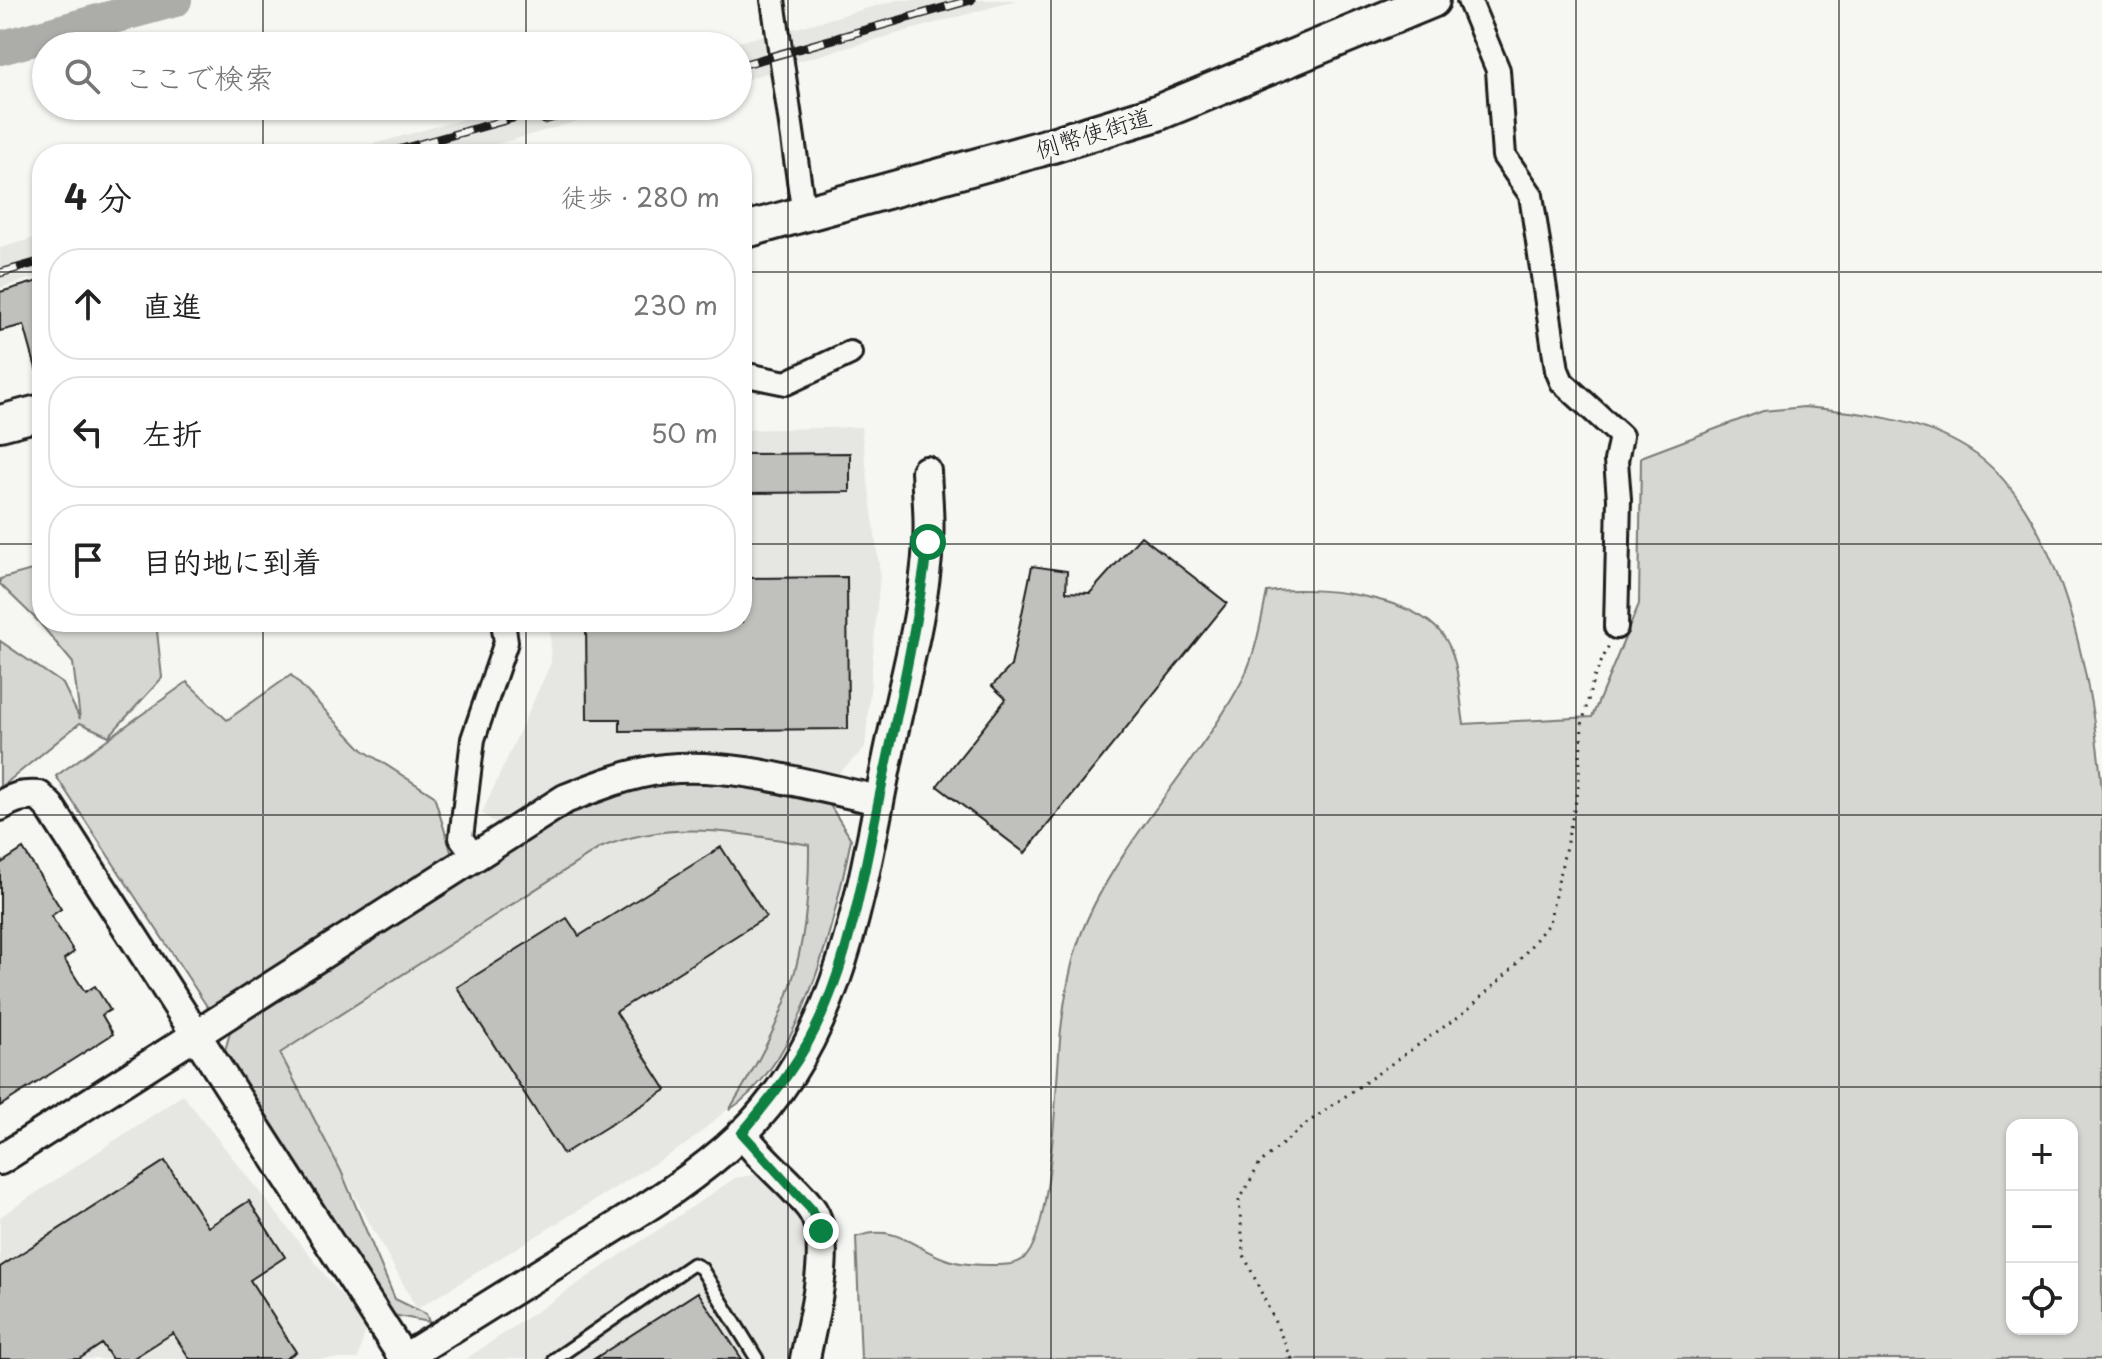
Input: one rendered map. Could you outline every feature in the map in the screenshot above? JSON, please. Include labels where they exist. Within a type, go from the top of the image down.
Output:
[{"type":"main road","name":"例幣使街道","points":[[752,228],[1157,113],[1432,0]]},
{"type":"main road","points":[[0,423],[32,415]]},
{"type":"street","points":[[773,0],[804,215]]},
{"type":"street","points":[[1469,0],[1498,70],[1504,156],[1531,195],[1557,370],[1562,382],[1621,436],[1616,461],[1619,499],[1616,627]]},
{"type":"street","points":[[752,376],[786,383],[850,353]]},
{"type":"street","points":[[0,806],[15,796],[27,795],[39,796],[50,807],[403,1359],[632,1216],[704,1166],[742,1133],[798,1058],[822,1014],[838,974],[862,886],[921,598],[928,542],[926,471]]},
{"type":"street","points":[[475,857],[461,838],[473,739],[506,642],[504,632]]},
{"type":"street","points":[[0,1160],[565,799],[604,783],[663,769],[695,767],[758,775],[879,800]]},
{"type":"street","points":[[742,1133],[811,1209],[821,1231],[822,1250],[805,1359]]},
{"type":"lane","points":[[555,1359],[693,1264],[701,1268],[757,1359]]},
{"type":"path","points":[[1292,1359],[1244,1255],[1239,1201],[1260,1163],[1306,1124],[1465,1012],[1514,967],[1549,923],[1578,792],[1582,725],[1593,680],[1616,627]]},
{"type":"shaded area","points":[[897,0],[1018,0],[788,64],[782,32]]},
{"type":"shaded area","points":[[768,34],[772,71],[752,77],[752,38]]},
{"type":"shaded area","points":[[460,120],[581,120],[498,144],[374,144]]},
{"type":"shaded area","points":[[32,239],[32,278],[0,288],[0,248]]},
{"type":"shaded area","points":[[1804,407],[1910,424],[1930,430],[1968,449],[2001,477],[2028,513],[2050,556],[2081,653],[2091,702],[2102,791],[2102,1359],[861,1359],[856,1237],[871,1233],[896,1235],[939,1256],[978,1265],[1016,1262],[1023,1259],[1033,1245],[1047,1189],[1062,1020],[1077,946],[1107,881],[1218,721],[1243,679],[1256,642],[1267,592],[1310,590],[1360,596],[1408,610],[1428,621],[1442,634],[1452,654],[1464,724],[1592,717],[1639,604],[1641,457],[1763,411]]},
{"type":"shaded area","points":[[861,427],[880,573],[865,748],[837,775],[733,754],[668,754],[614,763],[567,780],[499,826],[482,813],[551,663],[550,632],[752,632],[752,430]]},
{"type":"shaded area","points":[[32,570],[32,615],[0,584],[0,579]]},
{"type":"shaded area","points":[[47,632],[157,632],[162,678],[109,736],[80,723],[0,788],[0,641],[63,684],[80,719],[73,663]]},
{"type":"shaded area","points":[[291,675],[363,750],[434,796],[453,858],[210,1011],[56,776],[187,682],[227,720]]},
{"type":"shaded area","points":[[702,781],[735,783],[828,802],[851,839],[825,948],[796,1025],[777,1059],[755,1088],[729,1110],[766,1045],[791,984],[805,920],[809,845],[729,833],[677,831],[652,833],[600,848],[280,1053],[341,1171],[395,1299],[426,1314],[429,1322],[388,1314],[224,1054],[231,1029],[565,814],[632,791]]},
{"type":"shaded area","points":[[661,824],[813,837],[812,929],[791,1009],[745,1094],[688,1143],[417,1309],[274,1049],[606,841]]},
{"type":"shaded area","points":[[183,1095],[366,1327],[358,1359],[0,1359],[0,1217]]},
{"type":"shaded area","points":[[758,1174],[797,1212],[807,1231],[810,1254],[792,1359],[466,1359],[735,1178]]},
{"type":"building","points":[[32,283],[32,354],[24,325],[0,331],[0,292]]},
{"type":"building","points":[[850,453],[850,492],[752,493],[752,454]]},
{"type":"building","points":[[1141,536],[1227,603],[1025,853],[937,786],[1006,699],[992,686],[1011,666],[1032,566],[1067,571],[1066,592],[1090,593]]},
{"type":"building","points":[[847,577],[848,729],[620,731],[620,719],[587,719],[586,632],[752,632],[752,578]]},
{"type":"building","points":[[721,847],[766,917],[616,1012],[666,1090],[563,1154],[457,987],[567,918],[579,936]]},
{"type":"building","points":[[23,849],[61,909],[51,916],[74,952],[64,959],[85,992],[95,986],[110,1010],[102,1015],[113,1034],[0,1106],[0,864]]},
{"type":"building","points":[[165,1161],[208,1227],[249,1201],[285,1257],[250,1280],[296,1352],[285,1359],[190,1359],[173,1333],[132,1359],[112,1359],[102,1344],[79,1359],[0,1359],[0,1267]]},
{"type":"building","points":[[698,1292],[742,1359],[594,1359]]},
{"type":"waterway","points":[[58,32],[175,0]]},
{"type":"waterway","points":[[0,48],[32,39]]},
{"type":"railway","points":[[752,62],[971,0]]},
{"type":"railway","points":[[420,144],[506,120]]},
{"type":"railway","points":[[0,273],[32,264]]},
{"type":"route","points":[[821,1231],[811,1209],[742,1133],[772,1097],[798,1058],[822,1014],[838,974],[862,886],[921,598],[928,542]]}]
